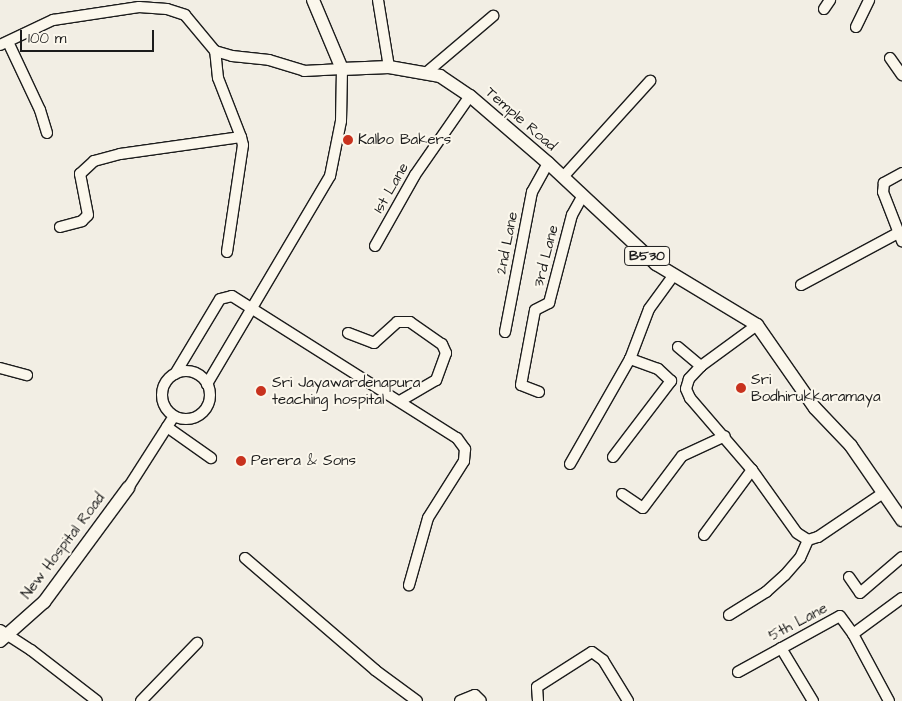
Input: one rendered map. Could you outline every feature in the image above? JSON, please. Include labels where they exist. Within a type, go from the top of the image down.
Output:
[{"type":"main road","points":[[313,0],[342,69]]},
{"type":"main road","name":"Temple Road","points":[[342,69],[389,66],[440,76],[470,96],[673,276],[757,325],[815,408],[852,446],[902,520]]},
{"type":"main road","name":"New Hospital Road","points":[[2,636],[44,602],[128,488]]},
{"type":"street","points":[[378,0],[389,66]]},
{"type":"street","points":[[856,26],[869,0]]},
{"type":"street","points":[[47,133],[40,110],[4,43],[53,20],[139,7],[167,8],[185,15],[215,50],[218,78],[243,145],[227,252]]},
{"type":"street","points":[[427,72],[493,16]]},
{"type":"street","name":"Temple Road","points":[[215,50],[232,56],[268,60],[304,71],[342,69]]},
{"type":"street","points":[[890,58],[902,75]]},
{"type":"street","points":[[207,384],[330,176],[341,121],[342,69]]},
{"type":"street","points":[[563,177],[650,81]]},
{"type":"street","name":"1st Lane","points":[[375,246],[415,175],[470,96]]},
{"type":"street","points":[[60,227],[82,221],[88,215],[80,174],[94,160],[120,154],[241,137]]},
{"type":"street","name":"2nd Lane","points":[[505,332],[532,192],[548,164]]},
{"type":"street","points":[[801,285],[900,237],[883,192],[884,183],[902,173]]},
{"type":"street","name":"3rd Lane","points":[[539,392],[521,385],[535,310],[549,304],[572,215],[582,197]]},
{"type":"street","points":[[570,464],[630,359],[649,309],[673,276]]},
{"type":"street","points":[[174,374],[196,374],[207,384],[210,399],[202,412],[189,419],[174,416],[162,399],[165,384],[174,374],[220,298],[232,296],[457,438],[465,450],[464,461],[428,518],[408,585]]},
{"type":"street","points":[[348,333],[374,343],[397,322],[410,322],[442,344],[446,353],[436,380],[400,401]]},
{"type":"street","points":[[757,325],[701,366],[689,379],[686,389],[690,398],[725,436],[752,470],[796,533],[808,540]]},
{"type":"street","points":[[678,348],[701,366]]},
{"type":"street","points":[[612,456],[671,382],[658,369],[630,359]]},
{"type":"street","points":[[0,368],[27,375]]},
{"type":"street","points":[[128,488],[174,416]]},
{"type":"street","points":[[167,427],[211,458]]},
{"type":"street","points":[[622,494],[642,508],[682,456],[725,436]]},
{"type":"street","points":[[704,535],[752,470]]},
{"type":"street","points":[[730,616],[766,592],[785,575],[800,558],[808,540],[818,536],[883,493]]},
{"type":"street","points":[[849,577],[860,593],[902,557]]},
{"type":"street","points":[[245,558],[375,670],[418,701]]},
{"type":"street","points":[[853,634],[902,598]]},
{"type":"street","name":"5th Lane","points":[[738,672],[840,616],[853,634],[889,701]]},
{"type":"street","points":[[2,636],[31,650],[97,701]]},
{"type":"street","points":[[141,701],[197,643]]},
{"type":"street","points":[[781,648],[813,701]]},
{"type":"street","points":[[538,701],[537,687],[592,652],[603,660],[628,701]]},
{"type":"street","points":[[460,701],[475,695],[481,701]]},
{"type":"place","name":"Kalbo Bakers","points":[[348,140]]},
{"type":"place","name":"Sri Bodhirukkaramaya","points":[[741,388]]},
{"type":"place","name":"Sri Jayawardenapura teaching hospital","points":[[261,391]]},
{"type":"place","name":"Perera & Sons","points":[[241,461]]}]
